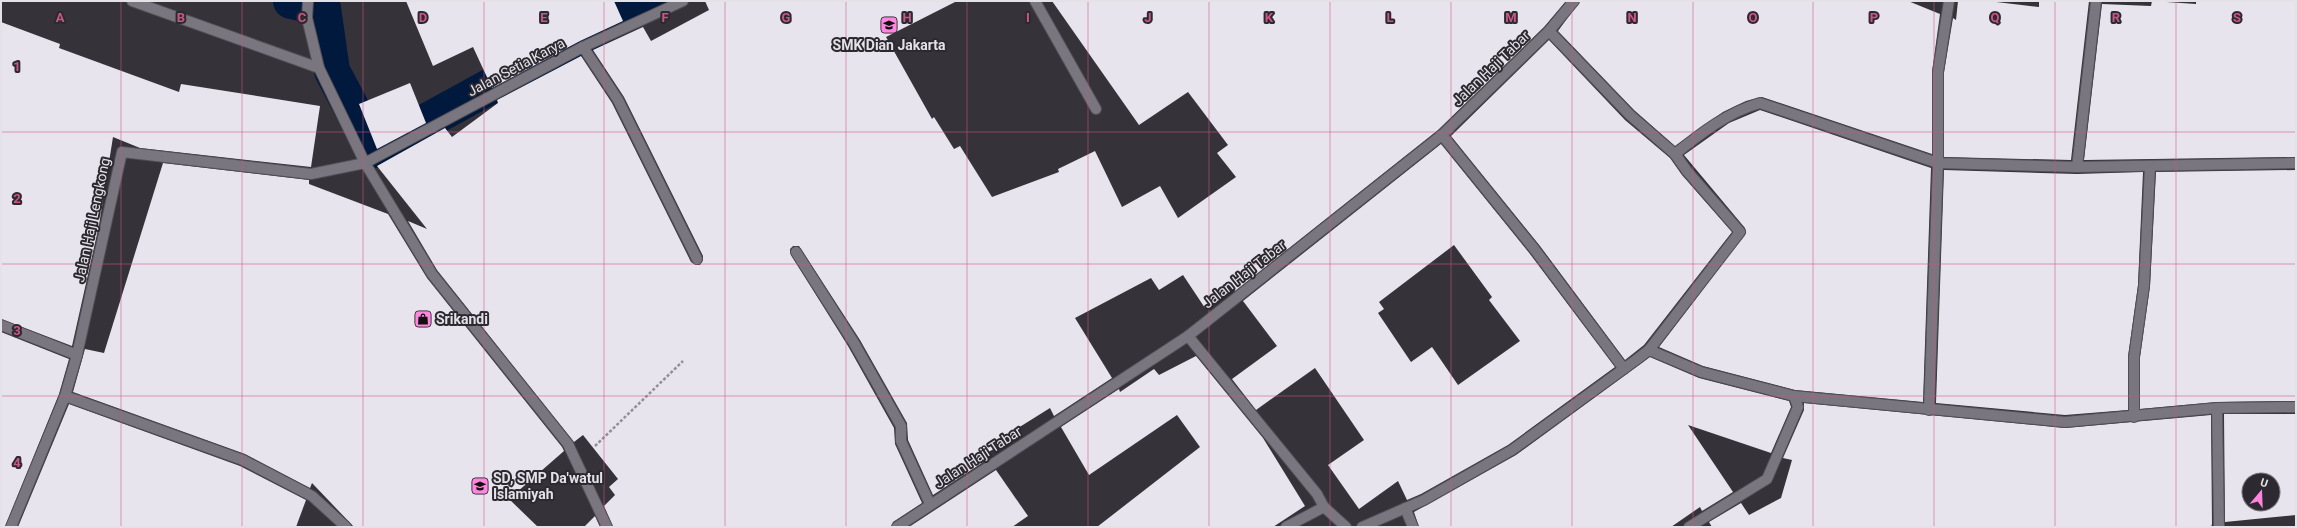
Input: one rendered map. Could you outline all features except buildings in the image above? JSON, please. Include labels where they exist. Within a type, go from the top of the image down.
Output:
[{"type":"street","points":[[132,1],[319,68]]},
{"type":"street","points":[[308,1],[307,18],[319,68],[365,163],[432,274],[568,444],[607,527]]},
{"type":"street","name":"Jalan Setia Karya","points":[[365,163],[583,47],[683,1]]},
{"type":"street","points":[[1035,1],[1096,109]]},
{"type":"street","name":"Jalan Haji Tabar","points":[[897,527],[1188,336],[1442,135],[1549,31],[1574,1]]},
{"type":"street","points":[[1929,410],[1938,163],[1938,72],[1950,1]]},
{"type":"street","points":[[2077,167],[2096,1]]},
{"type":"street","points":[[1362,527],[1424,500],[1512,450],[1624,370],[1649,350],[1740,232],[1687,171],[1676,154],[1630,115],[1549,31]]},
{"type":"street","points":[[583,47],[618,100],[697,259]]},
{"type":"street","points":[[1676,154],[1706,130],[1749,106],[1760,103],[1938,163],[2077,167],[2150,167],[2296,163]]},
{"type":"street","points":[[1442,135],[1535,250],[1624,370]]},
{"type":"street","name":"Jalan Haji Lengkong","points":[[11,527],[65,396],[77,355],[122,152],[311,174],[365,163]]},
{"type":"street","points":[[2134,417],[2134,357],[2144,286],[2150,167]]},
{"type":"street","points":[[796,252],[854,343],[901,426],[901,441],[930,504]]},
{"type":"street","points":[[1,325],[77,355]]},
{"type":"street","points":[[1188,336],[1317,494],[1324,507],[1346,527]]},
{"type":"street","points":[[1649,350],[1701,372],[1794,396],[2065,422],[2134,417],[2217,408],[2296,407]]},
{"type":"street","points":[[65,396],[243,460],[312,496],[346,527]]},
{"type":"street","points":[[1689,527],[1768,479],[1798,407],[1794,396]]},
{"type":"street","points":[[2217,408],[2219,527]]},
{"type":"street","points":[[1286,527],[1324,507]]},
{"type":"street","points":[[1405,508],[1413,527]]},
{"type":"path","points":[[577,463],[683,361]]},
{"type":"waterway","points":[[291,1],[323,8],[332,71],[374,150],[597,28],[652,1]]},
{"type":"place","name":"SMK Dian Jakarta","points":[[889,25]]},
{"type":"place","name":"Srikandi","points":[[423,319]]},
{"type":"place","name":"SD, SMP Da'watul Islamiyah","points":[[480,486]]}]
